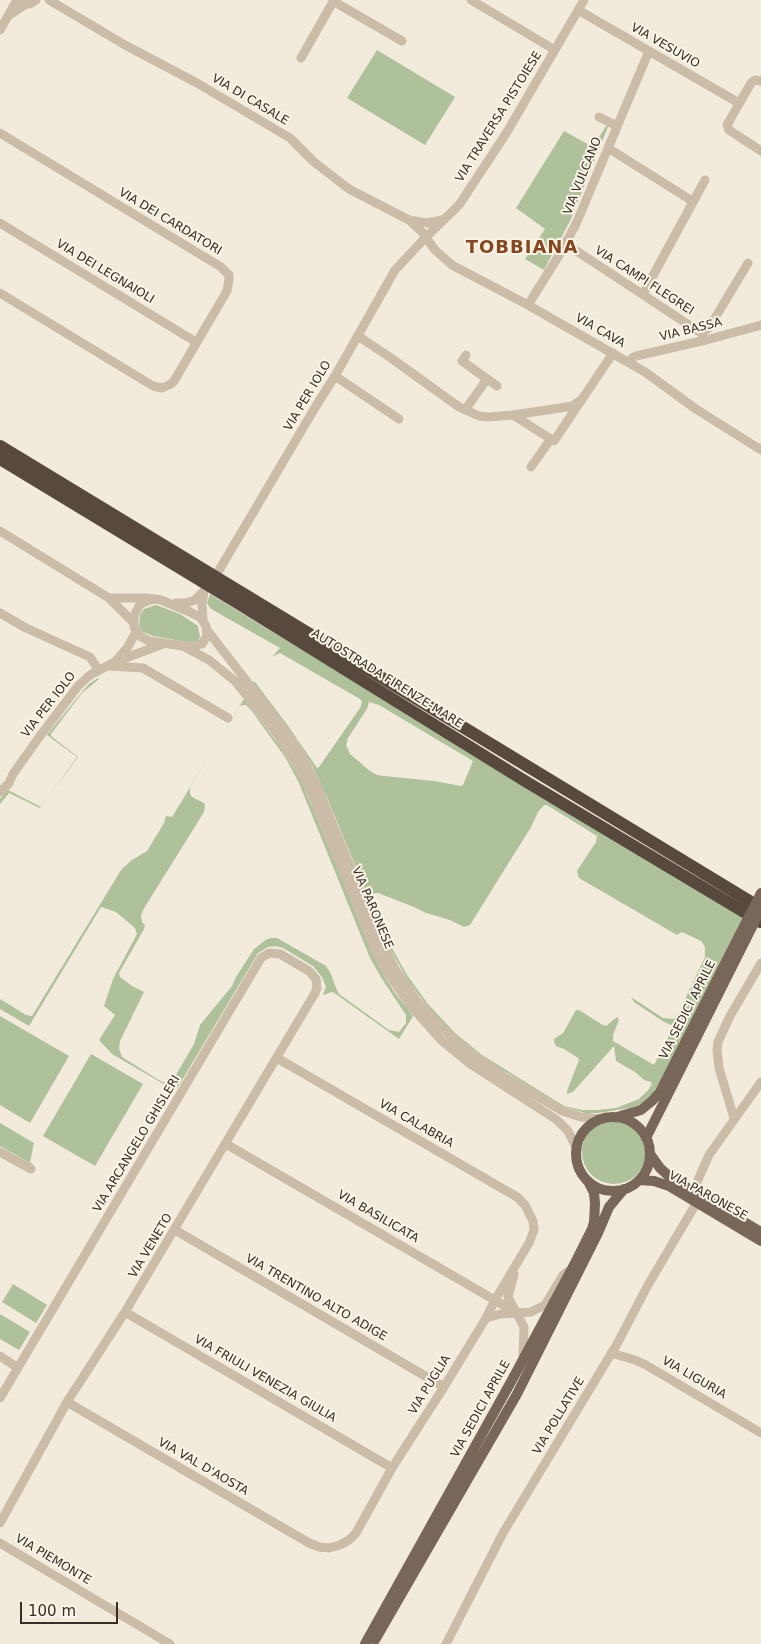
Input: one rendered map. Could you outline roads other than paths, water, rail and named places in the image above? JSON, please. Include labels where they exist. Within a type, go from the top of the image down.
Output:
[{"type":"highway","name":"AUTOSTRADA FIRENZE-MARE","points":[[0,446],[761,908]]},
{"type":"highway","name":"AUTOSTRADA FIRENZE-MARE","points":[[0,458],[525,781],[761,922]]},
{"type":"main road","name":"VIA SEDICI APRILE","points":[[646,1138],[742,938],[761,893]]},
{"type":"main road","name":"VIA SEDICI APRILE","points":[[365,1644],[573,1267],[594,1222],[596,1204],[594,1193],[579,1166],[577,1148],[580,1137],[588,1127],[602,1119],[641,1110],[660,1092],[742,938],[761,908]]},
{"type":"main road","points":[[617,1117],[634,1123],[640,1128],[646,1138],[650,1154],[646,1170],[639,1180]]},
{"type":"main road","name":"VIA PARONESE","points":[[650,1154],[665,1173],[761,1232]]},
{"type":"main road","name":"VIA SEDICI APRILE","points":[[372,1644],[516,1394],[609,1207],[624,1189],[639,1180]]},
{"type":"main road","name":"VIA PARONESE","points":[[639,1180],[669,1186],[761,1241]]},
{"type":"main road","points":[[588,1181],[600,1188],[609,1190],[624,1189]]},
{"type":"street","points":[[0,30],[20,1],[33,3],[36,0]]},
{"type":"street","name":"VIA DI CASALE","points":[[49,0],[125,45],[197,83],[290,138],[314,162],[349,189],[409,220],[422,232],[425,238]]},
{"type":"street","points":[[301,58],[334,0],[402,41]]},
{"type":"street","points":[[471,0],[555,50]]},
{"type":"street","name":"VIA TRAVERSA PISTOIESE","points":[[425,238],[459,205],[502,140],[584,0]]},
{"type":"street","name":"VIA VESUVIO","points":[[578,10],[739,103]]},
{"type":"street","name":"VIA VULCANO","points":[[528,305],[566,244],[576,224],[649,51]]},
{"type":"street","points":[[761,81],[754,81],[728,121],[727,127],[761,151]]},
{"type":"street","points":[[599,117],[617,126]]},
{"type":"street","name":"VIA DEI CARDATORI","points":[[0,133],[226,271],[230,279],[227,291],[171,384],[162,388],[157,388],[0,293]]},
{"type":"street","points":[[608,148],[689,198],[692,202]]},
{"type":"street","points":[[643,294],[705,180]]},
{"type":"street","points":[[409,220],[427,223],[445,219]]},
{"type":"street","name":"VIA DEI LEGNAIOLI","points":[[0,223],[196,342]]},
{"type":"street","name":"VIA CAVA","points":[[425,238],[452,265],[528,305],[645,372],[696,409],[761,450]]},
{"type":"street","name":"VIA PER IOLO","points":[[218,572],[335,376],[395,270],[425,238]]},
{"type":"street","name":"VIA CAMPI FLEGREI","points":[[566,244],[643,294],[703,337]]},
{"type":"street","points":[[703,337],[748,263]]},
{"type":"street","name":"VIA BASSA","points":[[629,363],[636,356],[703,337],[761,325]]},
{"type":"street","points":[[358,336],[465,410],[479,416],[513,415],[566,407],[581,400]]},
{"type":"street","points":[[513,415],[554,441],[612,353]]},
{"type":"street","points":[[466,355],[462,361],[497,386]]},
{"type":"street","points":[[335,376],[399,419]]},
{"type":"street","points":[[465,410],[487,379]]},
{"type":"street","points":[[531,467],[550,440]]},
{"type":"street","points":[[0,531],[109,598],[133,622]]},
{"type":"street","points":[[109,598],[154,599],[186,603],[195,600],[204,592],[202,605],[203,620]]},
{"type":"street","points":[[154,599],[144,602],[139,606],[134,616],[133,622],[136,632],[144,639],[183,646],[194,646],[202,644],[207,636],[207,630]]},
{"type":"street","points":[[170,602],[203,620]]},
{"type":"street","points":[[0,613],[26,628],[90,657],[100,668],[116,666],[143,668],[228,718]]},
{"type":"street","name":"VIA PARONESE","points":[[203,620],[207,630],[286,732],[303,758],[316,784],[384,948],[421,1006],[463,1048],[503,1076],[562,1111],[581,1117],[602,1119]]},
{"type":"street","name":"VIA PER IOLO","points":[[115,662],[127,648],[136,632]]},
{"type":"street","name":"VIA PER IOLO","points":[[0,792],[9,783],[13,774],[78,686],[90,675],[100,668],[165,643]]},
{"type":"street","name":"VIA PARONESE","points":[[183,646],[209,660],[238,685],[278,735],[297,764],[311,792],[376,952],[410,1005],[441,1040],[468,1063],[557,1120],[568,1131],[577,1148]]},
{"type":"street","points":[[143,668],[142,660],[146,650]]},
{"type":"street","name":"VIA PER IOLO","points":[[0,782],[13,774]]},
{"type":"street","name":"VIA ARCANGELO GHISLERI","points":[[0,1398],[262,958],[269,953],[280,954],[309,971],[316,979]]},
{"type":"street","points":[[734,1118],[719,1068],[717,1050],[719,1037],[761,963]]},
{"type":"street","name":"VIA VENETO","points":[[0,1524],[67,1402],[175,1230],[315,994],[317,988],[316,979]]},
{"type":"street","name":"VIA CALABRIA","points":[[277,1058],[517,1198],[525,1205],[533,1221]]},
{"type":"street","points":[[693,1191],[709,1155],[761,1082]]},
{"type":"street","name":"VIA BASILICATA","points":[[226,1144],[517,1313]]},
{"type":"street","points":[[0,1152],[30,1169]]},
{"type":"street","name":"VIA POLLATIVE","points":[[446,1644],[503,1533],[611,1354],[697,1202]]},
{"type":"street","name":"VIA PUGLIA","points":[[329,1548],[349,1540],[356,1533],[392,1468],[444,1387],[529,1243],[534,1230],[533,1221]]},
{"type":"street","name":"VIA TRENTINO ALTO ADIGE","points":[[175,1230],[444,1387]]},
{"type":"street","points":[[518,1262],[508,1297],[524,1327],[523,1359]]},
{"type":"street","points":[[486,1318],[501,1314],[531,1312],[545,1305],[563,1275],[573,1267]]},
{"type":"street","name":"VIA FRIULI VENEZIA GIULIA","points":[[125,1312],[392,1468]]},
{"type":"street","name":"VIA LIGURIA","points":[[611,1354],[640,1362],[693,1391],[761,1433]]},
{"type":"street","points":[[0,1356],[18,1368]]},
{"type":"street","name":"VIA VAL D'AOSTA","points":[[67,1402],[309,1543],[329,1548]]},
{"type":"street","name":"VIA PIEMONTE","points":[[0,1543],[170,1644]]},
{"type":"district","name":"TOBBIANA","points":[[522,248]]}]
